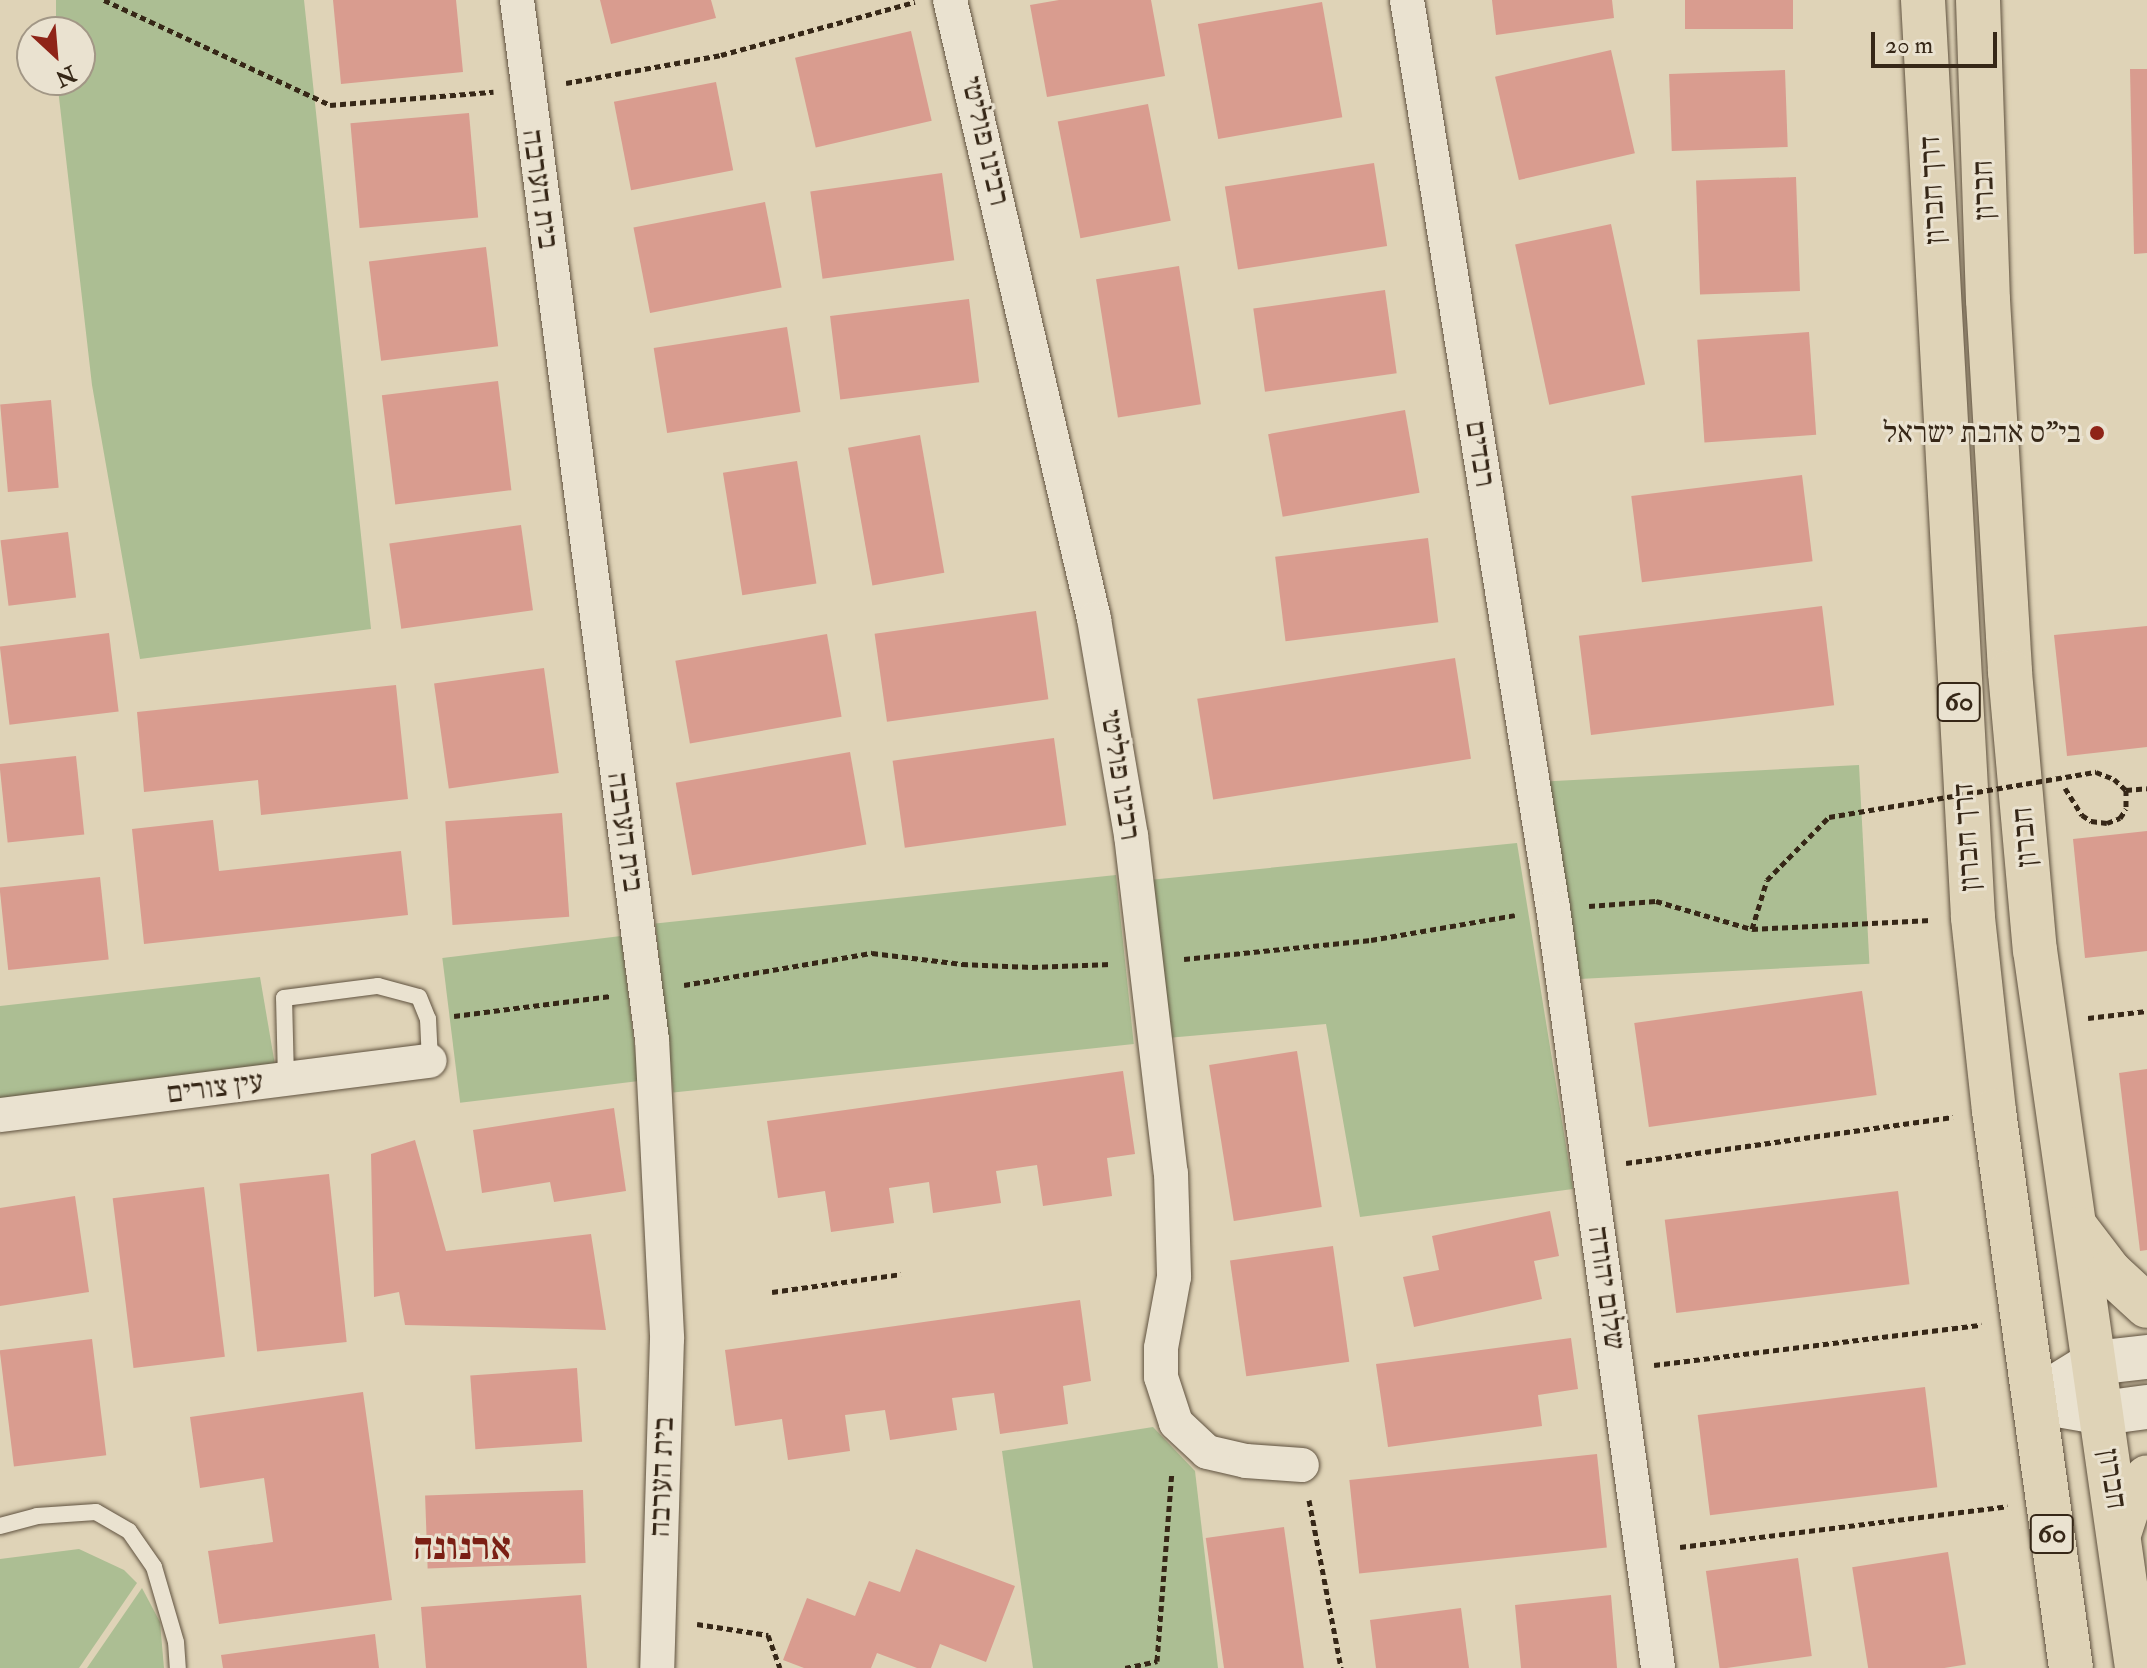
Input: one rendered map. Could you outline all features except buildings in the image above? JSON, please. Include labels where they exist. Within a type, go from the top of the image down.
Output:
[{"type":"highway","name":"דרך חברון","points":[[1923,0],[1973,918],[1994,1111],[2071,1668]]},
{"type":"highway","name":"חברון","points":[[1978,0],[1988,300],[2010,672],[2044,1023],[2120,1531],[2137,1668]]},
{"type":"highway","points":[[2073,1223],[2110,1272],[2147,1306]]},
{"type":"highway","points":[[2120,1531],[2129,1504],[2147,1477]]},
{"type":"street","name":"בית הערבה","points":[[517,0],[652,1039],[667,1339],[657,1668]]},
{"type":"street","name":"רבינו פוליטי","points":[[950,0],[1094,619],[1131,835],[1171,1173],[1174,1277],[1161,1348],[1161,1377],[1176,1423],[1207,1452],[1246,1461],[1302,1465]]},
{"type":"street","name":"רבדים","points":[[1407,0],[1553,908]]},
{"type":"street","name":"שלום יהודה","points":[[1553,908],[1658,1668]]},
{"type":"street","name":"עין צורים","points":[[0,1115],[430,1061]]},
{"type":"street","points":[[2034,1400],[2094,1363],[2147,1357]]},
{"type":"street","points":[[2034,1400],[2102,1413],[2147,1407]]},
{"type":"lane","points":[[286,1079],[284,998],[378,986],[419,997],[428,1019],[430,1061]]},
{"type":"lane","points":[[0,1526],[37,1516],[96,1512],[129,1531],[154,1567],[176,1642],[178,1668]]},
{"type":"path","points":[[104,0],[330,105],[527,90],[721,55],[924,0]]},
{"type":"path","points":[[1829,817],[2096,772],[2114,779],[2126,790],[2126,809]]},
{"type":"path","points":[[2126,790],[2147,788]]},
{"type":"path","points":[[1752,929],[1973,918]]},
{"type":"path","points":[[2044,1023],[2147,1011]]},
{"type":"path","points":[[1589,1168],[1994,1111]]},
{"type":"path","points":[[772,1292],[901,1274]]},
{"type":"path","points":[[1617,1369],[2023,1320]]},
{"type":"path","points":[[1125,1668],[1157,1664],[1176,1423]]},
{"type":"path","points":[[1642,1552],[2048,1500]]},
{"type":"path","points":[[1311,1514],[1341,1668]]},
{"type":"path","points":[[714,1626],[768,1635],[780,1668]]},
{"type":"green space","points":[[56,0],[304,0],[371,629],[140,659],[92,385],[59,96],[96,96],[96,16],[56,16]]},
{"type":"green space","points":[[1859,765],[1869,964],[1546,981],[1535,782]]},
{"type":"green space","points":[[1517,843],[1573,1189],[1360,1217],[1326,1024],[1167,1038],[1149,880]]},
{"type":"green space","points":[[1116,875],[1134,1044],[673,1092],[656,923]]},
{"type":"green space","points":[[621,936],[639,1081],[460,1103],[442,958]]},
{"type":"green space","points":[[260,977],[275,1065],[0,1105],[0,1006]]},
{"type":"green space","points":[[1153,1427],[1195,1471],[1218,1668],[1033,1668],[1002,1451]]},
{"type":"green space","points":[[79,1549],[124,1570],[137,1583],[79,1668],[0,1668],[0,1559]]},
{"type":"green space","points":[[142,1588],[160,1622],[164,1668],[87,1668]]},
{"type":"place","name":"בי\"ס אהבת ישראל","points":[[2097,433]]},
{"type":"district","name":"ארנונה","points":[[462,1548]]}]
